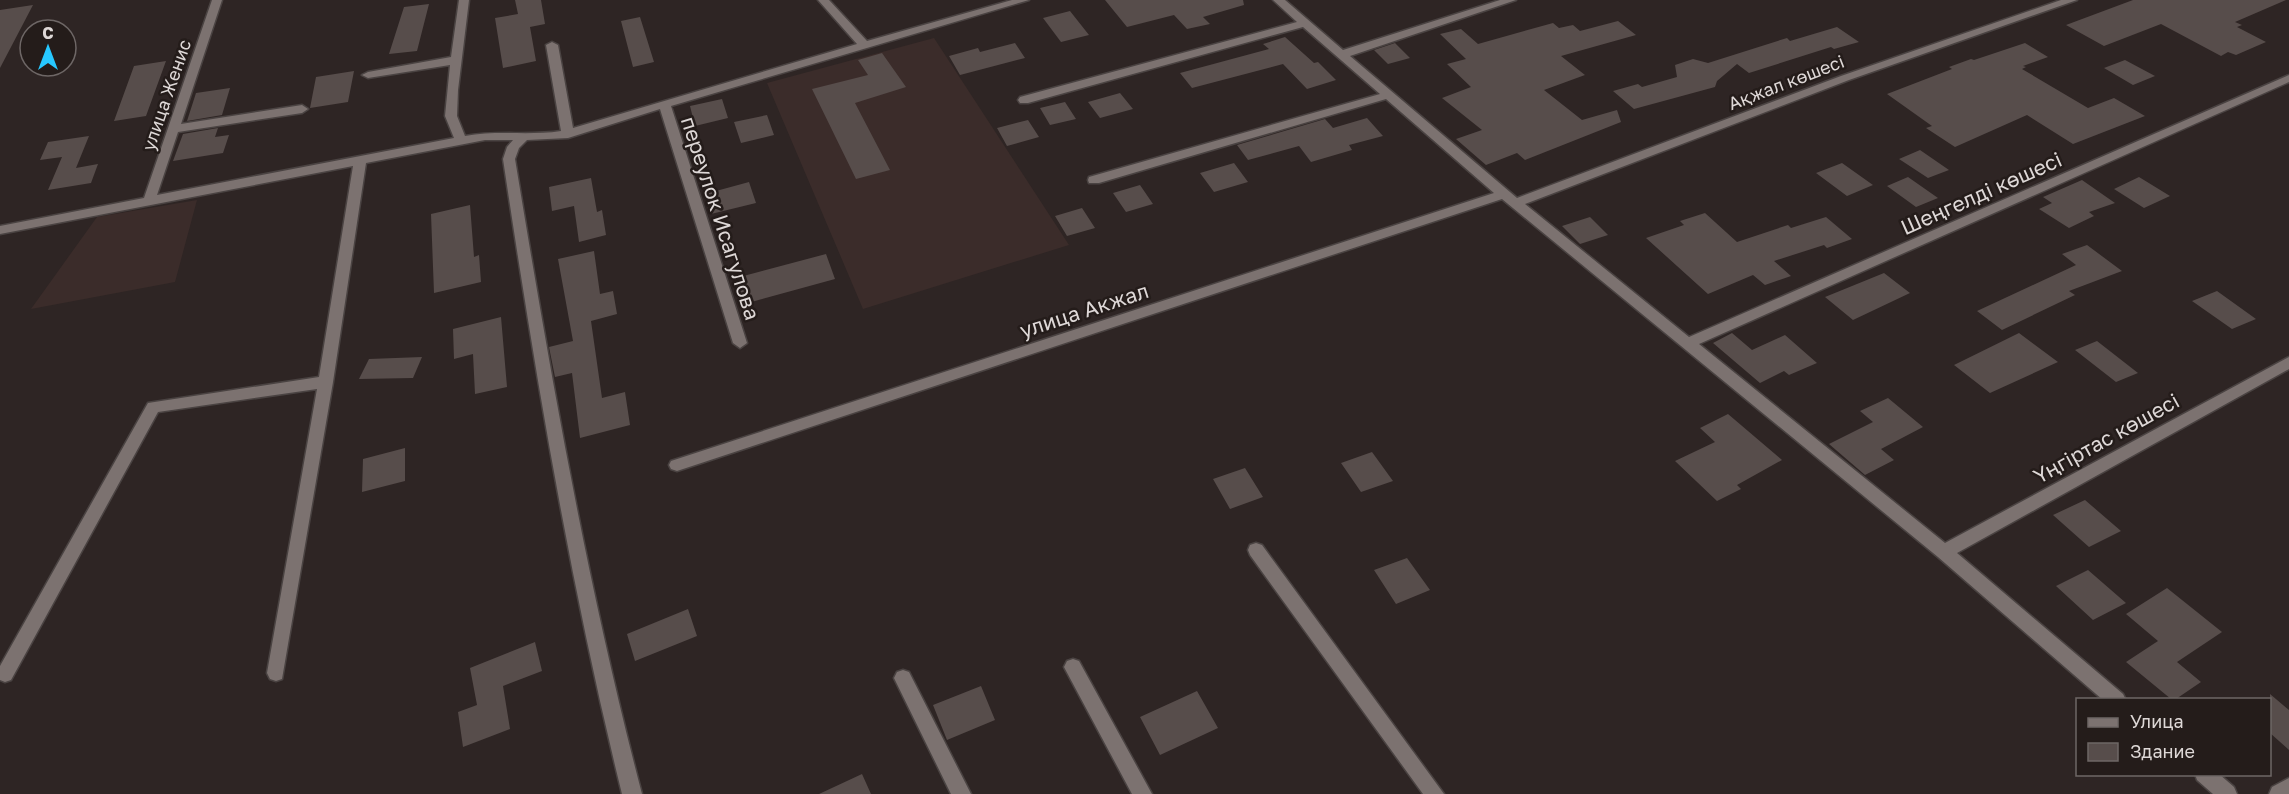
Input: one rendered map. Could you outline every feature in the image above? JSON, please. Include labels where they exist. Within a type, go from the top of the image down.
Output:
[{"type":"street","name":"улица Женис","points":[[149,201],[217,0]]},
{"type":"street","points":[[461,141],[451,116],[464,0]]},
{"type":"street","points":[[823,0],[865,46]]},
{"type":"street","points":[[0,230],[485,136],[568,135],[1024,0]]},
{"type":"street","points":[[1343,54],[1511,0]]},
{"type":"street","name":"Ақжал көшесі","points":[[1510,199],[1845,78],[2072,0]]},
{"type":"street","points":[[1283,1],[1305,23],[1510,199],[1944,552],[2116,698]]},
{"type":"street","points":[[1024,100],[1305,23]]},
{"type":"street","points":[[552,45],[568,135]]},
{"type":"street","points":[[368,75],[456,60]]},
{"type":"street","name":"Шеңгелді көшесі","points":[[1688,343],[2289,78]]},
{"type":"street","points":[[1094,180],[1388,95]]},
{"type":"street","name":"переулок Исагулова","points":[[664,106],[740,343]]},
{"type":"street","points":[[173,129],[302,109]]},
{"type":"street","points":[[524,137],[513,147],[509,159],[549,417],[608,706],[632,794]]},
{"type":"street","points":[[276,673],[326,382],[360,162]]},
{"type":"street","name":"улица Акжал","points":[[677,465],[1510,199]]},
{"type":"street","name":"Үңгіртас көшесі","points":[[1944,552],[2289,362]]},
{"type":"street","points":[[5,674],[153,407],[326,382]]},
{"type":"street","points":[[1256,550],[1434,794]]},
{"type":"street","points":[[1073,667],[1142,794]]},
{"type":"street","points":[[903,678],[961,794]]},
{"type":"street","points":[[2206,776],[2227,794]]},
{"type":"street","points":[[2279,794],[2289,787]]},
{"type":"shaded area","points":[[934,38],[1069,245],[863,309],[767,83]]},
{"type":"shaded area","points":[[197,200],[175,282],[31,309],[97,217]]},
{"type":"building","points":[[515,0],[541,0],[545,24],[530,27],[536,61],[503,68],[495,18],[518,14]]},
{"type":"building","points":[[1105,0],[1243,0],[1244,5],[1203,17],[1210,24],[1187,29],[1174,15],[1127,27]]},
{"type":"building","points":[[2133,0],[2286,0],[2235,22],[2242,25],[2237,27],[2266,42],[2236,55],[2228,52],[2221,56],[2161,24],[2104,46],[2066,25]]},
{"type":"building","points":[[429,4],[417,51],[389,54],[404,7]]},
{"type":"building","points":[[33,5],[26,18],[18,18],[18,34],[0,68],[0,10]]},
{"type":"building","points":[[1070,11],[1089,35],[1061,42],[1043,18]]},
{"type":"building","points":[[640,17],[654,62],[633,67],[621,21]]},
{"type":"building","points":[[1618,21],[1636,35],[1561,56],[1585,75],[1544,90],[1582,120],[1617,110],[1621,122],[1525,160],[1517,153],[1486,165],[1456,139],[1482,130],[1442,98],[1471,87],[1447,64],[1466,59],[1440,34],[1461,29],[1478,44],[1553,23],[1559,28],[1573,25],[1580,31]]},
{"type":"building","points":[[1837,27],[1859,42],[1834,49],[1831,47],[1749,73],[1737,64],[1717,81],[1715,87],[1634,109],[1613,91],[1638,84],[1642,87],[1677,77],[1675,65],[1693,59],[1708,63],[1787,38],[1790,41]]},
{"type":"building","points":[[1285,37],[1314,63],[1318,62],[1336,80],[1307,89],[1283,64],[1192,88],[1180,73],[1269,49],[1263,44]]},
{"type":"building","points":[[1015,43],[1025,58],[960,75],[949,56],[978,48],[980,52]]},
{"type":"building","points":[[1395,43],[1410,58],[1388,64],[1374,50]]},
{"type":"building","points":[[2025,43],[2048,57],[2023,66],[2026,67],[2022,69],[2088,108],[2114,98],[2145,116],[2073,144],[2027,115],[1955,147],[1926,128],[1932,126],[1887,94],[1952,69],[1949,67]]},
{"type":"building","points":[[882,53],[906,87],[855,103],[890,170],[856,179],[812,89],[868,75],[858,60]]},
{"type":"building","points":[[2125,60],[2155,76],[2133,85],[2104,68]]},
{"type":"building","points":[[166,61],[146,116],[114,121],[134,66]]},
{"type":"building","points":[[354,71],[348,102],[310,108],[316,77]]},
{"type":"building","points":[[230,88],[222,115],[187,121],[196,93]]},
{"type":"building","points":[[1120,93],[1133,109],[1100,118],[1088,102]]},
{"type":"building","points":[[722,99],[728,118],[695,126],[690,106]]},
{"type":"building","points":[[1065,102],[1076,119],[1050,125],[1040,108]]},
{"type":"building","points":[[767,115],[774,135],[741,143],[734,122]]},
{"type":"building","points":[[1367,118],[1383,136],[1349,145],[1352,150],[1311,162],[1299,146],[1248,160],[1237,145],[1325,119],[1333,128]]},
{"type":"building","points":[[1028,120],[1039,137],[1007,146],[997,128]]},
{"type":"building","points":[[218,128],[215,137],[229,135],[223,153],[173,161],[183,134]]},
{"type":"building","points":[[89,136],[76,168],[98,164],[91,183],[48,190],[62,157],[40,160],[48,142]]},
{"type":"building","points":[[1920,150],[1949,170],[1928,178],[1899,159]]},
{"type":"building","points":[[1234,163],[1248,182],[1214,192],[1200,173]]},
{"type":"building","points":[[1842,163],[1873,185],[1847,196],[1816,173]]},
{"type":"building","points":[[1908,177],[1938,198],[1916,207],[1887,186]]},
{"type":"building","points":[[2139,177],[2170,196],[2144,208],[2114,189]]},
{"type":"building","points":[[591,178],[597,212],[602,210],[606,235],[579,242],[574,206],[552,211],[549,187]]},
{"type":"building","points":[[2082,180],[2115,203],[2089,212],[2094,216],[2069,228],[2039,209],[2052,203],[2043,197]]},
{"type":"building","points":[[749,182],[756,203],[711,214],[705,194]]},
{"type":"building","points":[[1140,185],[1153,204],[1126,212],[1113,193]]},
{"type":"building","points":[[470,205],[474,257],[479,255],[481,282],[434,293],[431,214]]},
{"type":"building","points":[[1082,208],[1095,228],[1067,236],[1055,216]]},
{"type":"building","points":[[1705,213],[1737,242],[1788,225],[1791,228],[1826,217],[1852,239],[1827,248],[1824,245],[1774,261],[1791,276],[1765,285],[1753,275],[1708,294],[1646,238],[1684,225],[1680,221]]},
{"type":"building","points":[[1590,217],[1608,235],[1580,244],[1562,226]]},
{"type":"building","points":[[2087,245],[2122,271],[2069,291],[2075,295],[2002,330],[1977,311],[2076,265],[2062,254]]},
{"type":"building","points":[[594,251],[600,294],[613,291],[617,314],[591,321],[602,398],[625,392],[630,425],[580,438],[572,373],[555,377],[549,347],[573,341],[558,259]]},
{"type":"building","points":[[826,254],[835,279],[744,304],[736,278]]},
{"type":"building","points":[[1884,273],[1910,293],[1853,320],[1825,297]]},
{"type":"building","points":[[2217,291],[2256,319],[2232,329],[2192,301]]},
{"type":"building","points":[[501,317],[507,387],[475,394],[473,354],[454,359],[453,329]]},
{"type":"building","points":[[1732,333],[1752,350],[1785,335],[1817,363],[1789,375],[1784,371],[1760,383],[1713,343]]},
{"type":"building","points":[[2019,333],[2058,362],[1990,393],[1954,365]]},
{"type":"building","points":[[2097,341],[2138,373],[2116,382],[2075,350]]},
{"type":"building","points":[[422,357],[413,378],[359,379],[369,359]]},
{"type":"building","points":[[1888,398],[1923,427],[1881,449],[1894,460],[1865,475],[1829,444],[1873,422],[1860,411]]},
{"type":"building","points":[[1728,414],[1782,460],[1737,485],[1741,489],[1717,501],[1675,461],[1715,442],[1700,428]]},
{"type":"building","points":[[405,448],[405,481],[362,492],[363,459]]},
{"type":"building","points":[[1372,452],[1393,481],[1361,492],[1341,463]]},
{"type":"building","points":[[1245,468],[1263,497],[1230,509],[1213,479]]},
{"type":"building","points":[[2085,500],[2121,531],[2089,547],[2053,515]]},
{"type":"building","points":[[1407,558],[1430,590],[1396,604],[1374,570]]},
{"type":"building","points":[[2088,570],[2126,603],[2093,620],[2056,586]]},
{"type":"building","points":[[2167,588],[2222,632],[2177,662],[2201,682],[2177,698],[2170,698],[2126,662],[2158,641],[2126,614]]},
{"type":"building","points":[[688,609],[697,636],[635,661],[627,634]]},
{"type":"building","points":[[535,642],[542,671],[503,686],[510,729],[463,747],[458,712],[477,705],[470,668]]},
{"type":"building","points":[[981,686],[995,720],[947,740],[933,705]]},
{"type":"building","points":[[1197,691],[1218,728],[1160,755],[1140,717]]},
{"type":"building","points":[[2270,694],[2289,710],[2289,750],[2271,734]]},
{"type":"building","points":[[862,774],[871,794],[819,794]]}]
